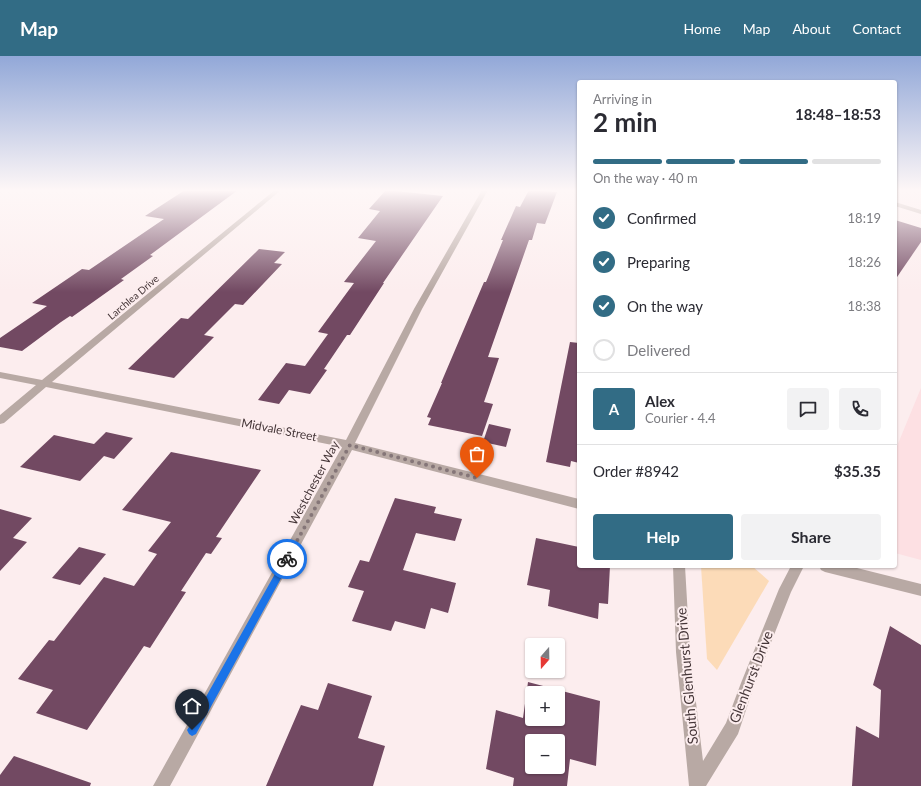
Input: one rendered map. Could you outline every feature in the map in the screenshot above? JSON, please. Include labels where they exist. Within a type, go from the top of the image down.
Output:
[{"type":"street","name":"Larchlea Drive","points":[[0,420],[237,224]]},
{"type":"street","name":"Westchester Way","points":[[161,786],[350,445],[418,309],[466,224]]},
{"type":"street","name":"Midvale Street","points":[[0,375],[350,445],[577,503]]},
{"type":"street","name":"South Glenhurst Drive","points":[[679,568],[683,652],[697,785]]},
{"type":"street","name":"Glenhurst Drive","points":[[697,785],[732,728],[748,683],[786,589],[797,568]]},
{"type":"street","points":[[833,568],[921,590]]},
{"type":"shaded area","points":[[921,388],[921,560],[897,554],[897,446]]},
{"type":"shaded area","points":[[701,568],[754,568],[769,581],[717,670],[707,659]]},
{"type":"building","points":[[157,224],[192,224],[150,255],[153,256],[121,279],[124,280],[72,317],[70,316],[61,322],[22,351],[0,347],[0,338],[47,306],[32,303],[82,269],[89,270]]},
{"type":"building","points":[[369,224],[424,224],[383,283],[350,335],[347,335],[324,369],[327,370],[310,394],[289,390],[279,404],[258,400],[286,363],[305,366],[328,334],[318,332],[354,283],[344,282],[376,241],[358,238]]},
{"type":"building","points":[[508,224],[537,224],[532,240],[529,240],[488,357],[499,358],[484,402],[493,404],[482,436],[428,425],[431,418],[427,417],[484,282],[486,282],[503,240],[501,240]]},
{"type":"building","points":[[897,224],[908,224],[921,228],[921,242],[897,277]]},
{"type":"building","points":[[259,249],[285,252],[274,263],[282,264],[243,305],[235,304],[204,335],[214,337],[174,378],[128,369],[181,318],[188,319]]},
{"type":"building","points":[[570,342],[577,343],[577,462],[571,461],[570,467],[546,462]]},
{"type":"building","points":[[489,424],[511,429],[506,447],[483,442]]},
{"type":"building","points":[[106,432],[133,438],[114,459],[104,456],[80,481],[20,467],[54,435],[94,444]]},
{"type":"building","points":[[171,452],[261,470],[216,537],[222,538],[211,554],[206,553],[181,591],[186,592],[150,648],[144,646],[87,730],[36,713],[53,690],[18,679],[49,640],[54,641],[104,577],[134,586],[157,554],[148,551],[171,522],[122,510]]},
{"type":"building","points":[[395,498],[436,507],[434,513],[462,519],[455,541],[416,533],[403,570],[456,583],[448,613],[431,608],[425,629],[395,621],[391,631],[352,621],[364,591],[348,587],[360,560],[369,562]]},
{"type":"building","points":[[0,509],[32,518],[13,538],[27,542],[0,571]]},
{"type":"building","points":[[536,538],[577,547],[577,568],[610,568],[608,604],[599,603],[598,619],[548,606],[550,590],[527,585]]},
{"type":"building","points":[[79,547],[106,554],[80,585],[52,578]]},
{"type":"building","points":[[890,626],[921,645],[921,786],[852,786],[856,726],[879,738],[881,690],[873,685]]},
{"type":"building","points":[[528,682],[543,686],[527,686]]},
{"type":"building","points":[[328,683],[372,696],[358,738],[385,746],[373,786],[266,786],[301,705],[318,710]]},
{"type":"building","points":[[565,692],[600,701],[596,766],[570,759],[567,786],[513,786],[514,778],[486,769],[496,710],[523,718],[525,704],[525,726],[565,726]]},
{"type":"building","points":[[14,756],[91,783],[90,786],[0,786],[0,775]]},
{"type":"way so far","points":[[287,559],[350,445],[477,478]]},
{"type":"route","points":[[192,730],[287,559]]}]
